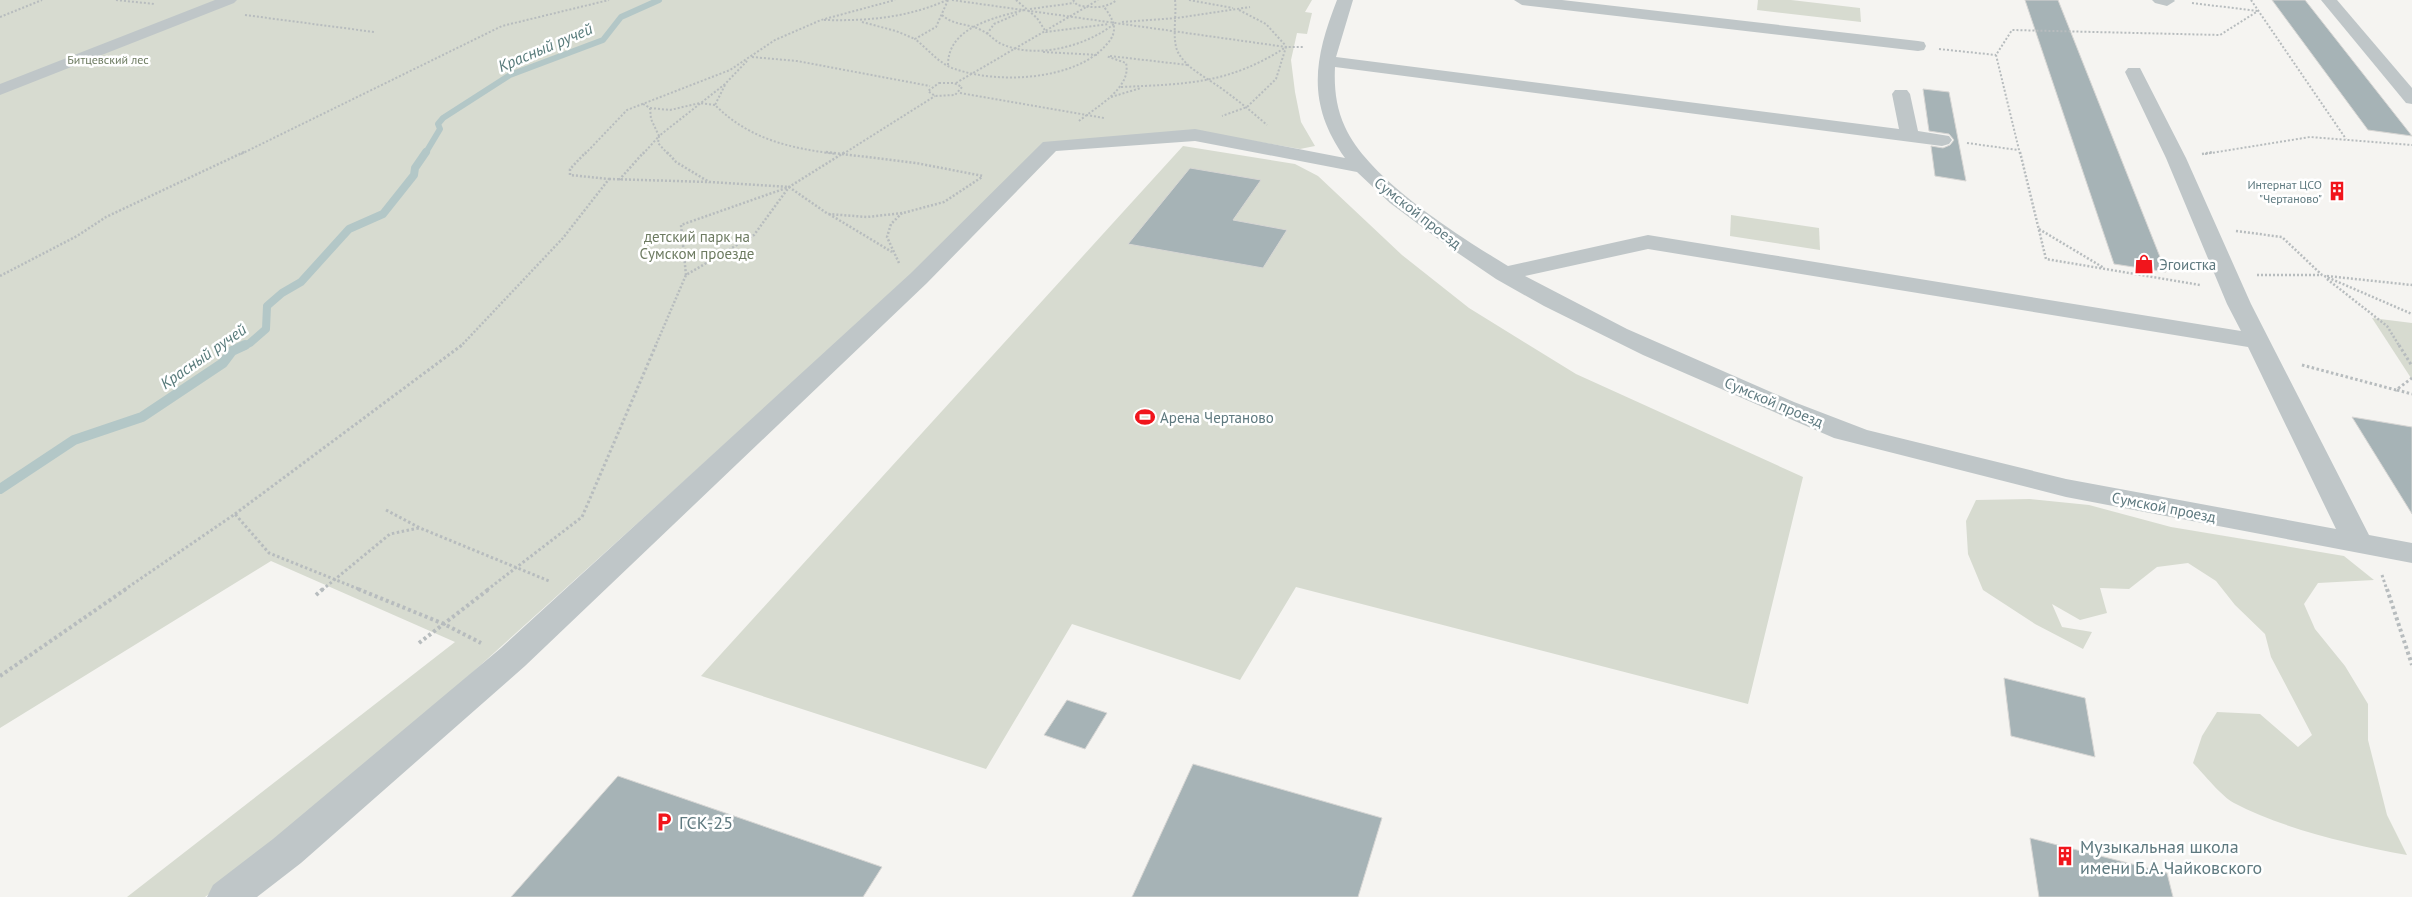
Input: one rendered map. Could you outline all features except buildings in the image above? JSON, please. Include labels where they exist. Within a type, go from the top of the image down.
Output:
[{"type":"street","points":[[0,90],[229,0]]},
{"type":"street","name":"Сумской проезд","points":[[1345,0],[1333,30],[1325,86],[1329,110],[1341,138],[1361,167],[1456,245],[1504,274],[1626,339],[1846,432],[2033,482],[2412,553]]},
{"type":"street","points":[[1522,0],[1918,46]]},
{"type":"street","points":[[2329,0],[2412,99]]},
{"type":"street","points":[[1328,61],[1942,140]]},
{"type":"street","points":[[2134,72],[2176,158],[2230,283],[2358,543]]},
{"type":"street","points":[[1901,94],[1910,136]]},
{"type":"street","points":[[227,897],[287,851],[513,657],[918,278],[1050,146],[1195,135],[1361,167]]},
{"type":"street","points":[[1504,274],[1648,242],[2258,341]]},
{"type":"path","points":[[0,17],[42,0]]},
{"type":"path","points":[[0,276],[77,236],[106,217],[502,26],[609,0]]},
{"type":"path","points":[[893,252],[828,214],[789,187],[709,182],[619,180],[576,176],[570,174],[570,169],[627,110],[722,73],[751,57],[775,40],[821,20],[895,0]]},
{"type":"path","points":[[852,21],[909,15],[948,0]]},
{"type":"path","points":[[915,39],[935,30],[940,23],[941,15],[948,0]]},
{"type":"path","points":[[952,0],[1303,49],[1307,40]]},
{"type":"path","points":[[1016,0],[1037,18],[1046,32]]},
{"type":"path","points":[[751,57],[797,61],[931,86],[942,83],[955,83],[1017,49],[1098,0]]},
{"type":"path","points":[[948,65],[947,60],[951,46],[957,38],[974,27],[1007,14],[1074,1],[1086,7],[1104,7],[1117,0]]},
{"type":"path","points":[[1175,0],[1177,18],[1174,31],[1178,52],[1189,65],[1247,107],[1300,156]]},
{"type":"path","points":[[1189,0],[1236,9],[1262,20],[1277,33],[1286,47]]},
{"type":"path","points":[[1217,4],[1222,0]]},
{"type":"path","points":[[2163,0],[2258,11]]},
{"type":"path","points":[[2251,0],[2346,139]]},
{"type":"path","points":[[821,20],[852,21],[882,26],[915,39],[954,69],[998,76],[1054,74],[1079,66],[1100,55],[1114,32],[1114,23],[1104,7]]},
{"type":"path","points":[[1046,32],[1114,23],[1177,18],[1250,7]]},
{"type":"path","points":[[204,10],[374,32]]},
{"type":"path","points":[[987,34],[994,24],[1027,10]]},
{"type":"path","points":[[2258,11],[2220,35],[2012,30],[1996,55],[2046,259],[2107,270],[2230,283],[2322,275],[2412,285]]},
{"type":"path","points":[[941,15],[950,22],[974,27],[1004,46],[1017,49],[1153,59],[1189,65]]},
{"type":"path","points":[[1036,51],[1090,38],[1105,32],[1114,23]]},
{"type":"path","points":[[1918,46],[1996,55]]},
{"type":"path","points":[[1108,98],[1126,91],[1208,79],[1250,68],[1286,47]]},
{"type":"path","points":[[1214,119],[1247,107],[1276,79],[1286,47]]},
{"type":"path","points":[[1076,124],[1121,87],[1128,71],[1126,63],[1106,56]]},
{"type":"path","points":[[619,180],[659,136],[725,84],[751,57]]},
{"type":"path","points":[[955,83],[962,87],[959,92]]},
{"type":"path","points":[[715,105],[725,84]]},
{"type":"path","points":[[931,86],[928,92],[935,96],[948,96],[959,92],[1106,118]]},
{"type":"path","points":[[1121,87],[1154,86]]},
{"type":"path","points":[[419,643],[582,517],[686,274],[681,225],[789,187],[935,96]]},
{"type":"path","points":[[642,103],[650,108],[674,110],[711,102],[725,118],[754,134],[798,148],[933,165],[983,176],[944,202],[902,213],[867,217],[828,214]]},
{"type":"path","points":[[650,108],[651,119],[659,136],[658,143],[676,162],[709,182]]},
{"type":"path","points":[[2176,158],[2310,136],[2412,144]]},
{"type":"path","points":[[1942,140],[2018,150]]},
{"type":"path","points":[[0,676],[235,514],[460,347],[564,238],[609,179]]},
{"type":"path","points":[[686,274],[754,235],[789,187]]},
{"type":"path","points":[[902,213],[891,224],[887,237],[905,276],[918,278]]},
{"type":"path","points":[[2206,226],[2282,238],[2322,275],[2387,326],[2412,366]]},
{"type":"path","points":[[2038,229],[2107,270]]},
{"type":"path","points":[[2322,275],[2412,314]]},
{"type":"path","points":[[2335,374],[2412,394]]},
{"type":"path","points":[[2396,390],[2412,378]]},
{"type":"path","points":[[386,510],[420,528],[557,584]]},
{"type":"path","points":[[235,514],[269,553],[444,624],[513,657]]},
{"type":"path","points":[[316,595],[390,534],[420,528]]},
{"type":"path","points":[[2389,577],[2382,575],[2412,665]]},
{"type":"green space","points":[[0,0],[1312,0],[1305,12],[1312,13],[1307,34],[1297,33],[1291,60],[1301,122],[1315,146],[1300,149],[1207,133],[1046,143],[913,274],[432,709],[289,835],[205,897],[127,897],[455,642],[271,561],[0,728]]},
{"type":"green space","points":[[1758,0],[1791,0],[1860,8],[1861,22],[1757,10]]},
{"type":"green space","points":[[1183,146],[1295,164],[1318,176],[1402,255],[1469,308],[1576,374],[1803,477],[1748,704],[1296,587],[1240,680],[1072,624],[986,769],[701,676]]},
{"type":"green space","points":[[1731,215],[1819,228],[1820,250],[1730,236]]},
{"type":"green space","points":[[2372,318],[2412,323],[2412,378],[2411,378]]},
{"type":"green space","points":[[2030,499],[2089,505],[2171,527],[2344,556],[2374,580],[2318,583],[2304,604],[2315,629],[2345,666],[2368,704],[2368,740],[2387,815],[2407,855],[2319,835],[2274,821],[2253,812],[2229,800],[2193,763],[2202,736],[2217,712],[2260,714],[2298,747],[2312,735],[2271,657],[2265,634],[2235,605],[2216,581],[2188,563],[2157,567],[2129,589],[2100,588],[2107,613],[2080,620],[2052,604],[2062,627],[2092,632],[2083,649],[2035,624],[1983,590],[1968,554],[1966,521],[1976,500]]},
{"type":"waterway","name":"Красный ручей","points":[[425,154],[440,129],[438,124],[443,118],[510,75],[603,40],[621,17],[659,0]]},
{"type":"waterway","name":"Красный ручей","points":[[242,347],[250,343],[266,329],[267,306],[282,293],[301,282],[349,229],[383,214],[414,175],[415,168],[426,152]]},
{"type":"waterway","name":"Красный ручей","points":[[0,489],[74,440],[142,417],[223,363],[232,351],[245,345]]},
{"type":"place","name":"Интернат ЦСО \"Чертаново\"","points":[[2337,191]]},
{"type":"place","name":"Эгоистка","points":[[2144,264]]},
{"type":"place","name":"Арена Чертаново","points":[[1145,417]]},
{"type":"place","name":"ГСК-25","points":[[664,822]]},
{"type":"place","name":"Музыкальная школа имени Б.А.Чайковского","points":[[2065,856]]},
{"type":"park label","name":"Битцевский лес","points":[[108,59]]},
{"type":"park label","name":"детский парк на Сумском проезде","points":[[697,244]]}]
